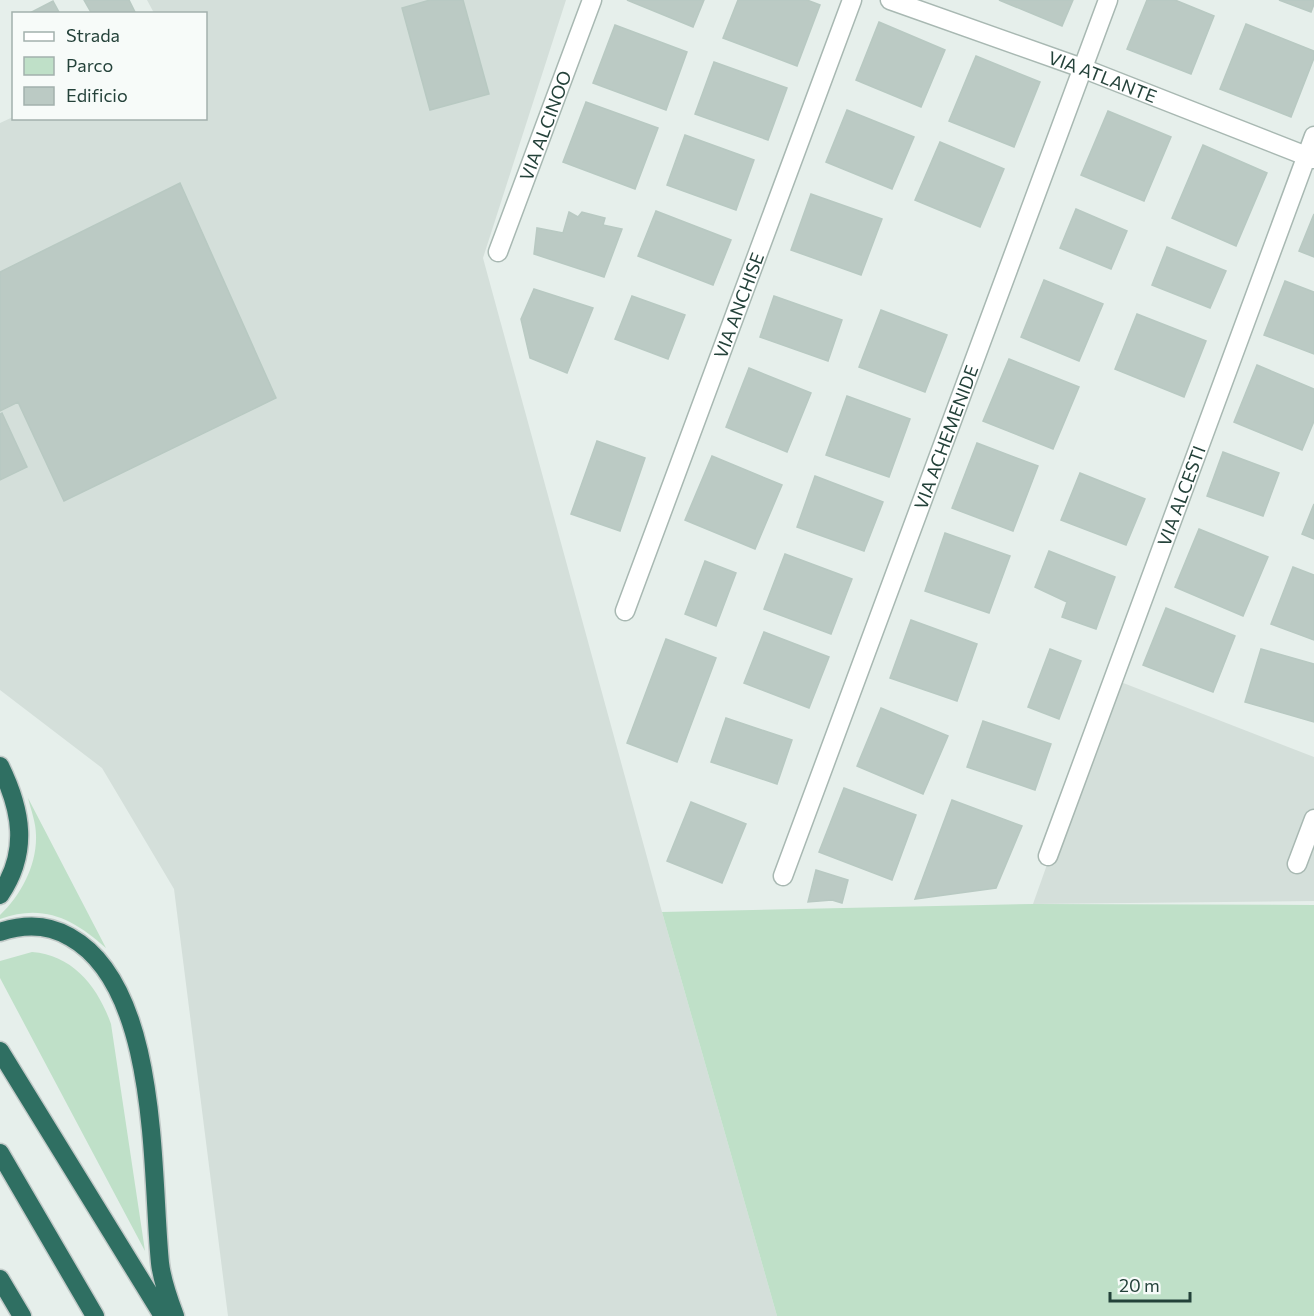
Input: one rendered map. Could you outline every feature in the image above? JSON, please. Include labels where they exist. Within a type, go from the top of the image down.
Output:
[{"type":"highway","points":[[0,766],[15,802],[20,841],[14,870],[0,895]]},
{"type":"highway","points":[[0,932],[37,926],[63,933],[78,941],[107,970],[123,1002],[138,1048],[144,1082],[151,1135],[160,1267],[175,1316]]},
{"type":"highway","points":[[0,1051],[163,1316]]},
{"type":"highway","points":[[0,1153],[95,1316]]},
{"type":"highway","points":[[0,1279],[22,1316]]},
{"type":"street","name":"VIA ALCINOO","points":[[498,252],[592,0]]},
{"type":"street","name":"VIA ANCHISE","points":[[625,611],[852,0]]},
{"type":"street","name":"VIA ATLANTE","points":[[890,0],[1082,68],[1310,158]]},
{"type":"street","name":"VIA ACHEMENIDE","points":[[783,876],[1108,0]]},
{"type":"street","name":"VIA ALCESTI","points":[[1048,856],[1310,158],[1314,136]]},
{"type":"street","points":[[1297,864],[1314,819]]},
{"type":"shaded area","points":[[147,0],[566,0],[483,258],[662,912],[777,1316],[228,1316],[174,889],[102,768],[0,690],[0,123],[12,117],[12,120],[207,120],[207,12],[153,12]]},
{"type":"shaded area","points":[[1113,679],[1314,757],[1314,901],[1033,904]]},
{"type":"green space","points":[[28,798],[106,948],[70,922],[44,913],[16,914],[0,919],[0,915],[21,889],[34,857],[36,830]]},
{"type":"green space","points":[[1033,904],[1314,905],[1314,1316],[777,1316],[662,912]]},
{"type":"green space","points":[[32,952],[47,954],[72,966],[91,986],[106,1010],[111,1024],[145,1251],[0,978],[0,961]]},
{"type":"building","points":[[84,0],[129,0],[135,12],[91,12]]},
{"type":"building","points":[[430,0],[463,0],[489,94],[430,110],[402,8]]},
{"type":"building","points":[[627,0],[704,0],[693,27]]},
{"type":"building","points":[[738,0],[807,0],[820,5],[797,66],[723,38]]},
{"type":"building","points":[[999,0],[1073,0],[1062,26]]},
{"type":"building","points":[[1147,0],[1175,0],[1214,16],[1191,74],[1127,49]]},
{"type":"building","points":[[1279,0],[1314,0],[1314,4],[1311,12]]},
{"type":"building","points":[[53,1],[59,12],[32,12]]},
{"type":"building","points":[[879,22],[945,50],[921,107],[856,80]]},
{"type":"building","points":[[1246,24],[1314,51],[1314,58],[1291,117],[1220,89]]},
{"type":"building","points":[[615,25],[687,52],[666,110],[593,83]]},
{"type":"building","points":[[976,56],[1040,82],[1014,147],[949,121]]},
{"type":"building","points":[[714,62],[787,88],[768,140],[695,114]]},
{"type":"building","points":[[586,102],[658,128],[635,189],[563,162]]},
{"type":"building","points":[[847,110],[914,137],[892,189],[826,162]]},
{"type":"building","points":[[1108,111],[1171,137],[1144,201],[1081,175]]},
{"type":"building","points":[[685,135],[754,160],[736,210],[667,185]]},
{"type":"building","points":[[940,142],[1004,169],[980,227],[915,200]]},
{"type":"building","points":[[1203,145],[1267,173],[1236,246],[1172,218]]},
{"type":"building","points":[[180,183],[276,398],[64,501],[18,402],[0,411],[0,272]]},
{"type":"building","points":[[811,194],[882,219],[861,275],[791,250]]},
{"type":"building","points":[[1076,209],[1127,231],[1111,269],[1060,248]]},
{"type":"building","points":[[656,211],[731,240],[713,285],[638,256]]},
{"type":"building","points":[[569,212],[578,217],[582,212],[605,218],[603,225],[622,229],[604,277],[534,254],[537,228],[563,233]]},
{"type":"building","points":[[1314,214],[1314,257],[1299,251]]},
{"type":"building","points":[[1167,247],[1226,271],[1210,308],[1152,285]]},
{"type":"building","points":[[1044,280],[1103,304],[1079,361],[1021,337]]},
{"type":"building","points":[[1285,281],[1314,292],[1314,354],[1264,335]]},
{"type":"building","points":[[534,289],[593,308],[567,373],[530,358],[521,319]]},
{"type":"building","points":[[632,296],[685,315],[668,359],[615,339]]},
{"type":"building","points":[[774,296],[842,320],[828,361],[760,337]]},
{"type":"building","points":[[881,310],[947,335],[925,392],[859,367]]},
{"type":"building","points":[[1137,314],[1206,341],[1184,397],[1115,369]]},
{"type":"building","points":[[1009,359],[1079,387],[1053,449],[983,421]]},
{"type":"building","points":[[1257,365],[1314,389],[1314,421],[1302,450],[1234,422]]},
{"type":"building","points":[[749,368],[811,393],[787,452],[726,427]]},
{"type":"building","points":[[847,396],[910,419],[889,477],[826,455]]},
{"type":"building","points":[[2,413],[27,467],[0,480],[0,414]]},
{"type":"building","points":[[597,441],[645,458],[620,531],[571,514]]},
{"type":"building","points":[[977,443],[1038,466],[1013,531],[952,508]]},
{"type":"building","points":[[1223,452],[1279,473],[1263,516],[1207,496]]},
{"type":"building","points":[[712,456],[782,485],[755,549],[685,520]]},
{"type":"building","points":[[1080,473],[1145,499],[1126,545],[1061,520]]},
{"type":"building","points":[[815,476],[883,502],[864,551],[797,527]]},
{"type":"building","points":[[1314,504],[1314,539],[1302,534]]},
{"type":"building","points":[[1199,529],[1268,557],[1243,616],[1175,587]]},
{"type":"building","points":[[945,533],[1010,556],[989,613],[925,591]]},
{"type":"building","points":[[1049,551],[1115,577],[1096,629],[1062,617],[1067,602],[1035,587]]},
{"type":"building","points":[[785,554],[852,579],[831,634],[764,609]]},
{"type":"building","points":[[705,561],[736,573],[716,626],[685,614]]},
{"type":"building","points":[[1293,567],[1314,575],[1314,640],[1271,624]]},
{"type":"building","points":[[1166,608],[1235,636],[1213,692],[1143,665]]},
{"type":"building","points":[[911,620],[977,644],[957,701],[890,678]]},
{"type":"building","points":[[764,632],[829,657],[809,708],[744,683]]},
{"type":"building","points":[[666,639],[716,658],[677,762],[627,743]]},
{"type":"building","points":[[1050,649],[1081,661],[1059,719],[1028,707]]},
{"type":"building","points":[[1261,649],[1314,664],[1314,722],[1245,702]]},
{"type":"building","points":[[881,708],[948,736],[923,794],[857,766]]},
{"type":"building","points":[[726,718],[792,740],[777,784],[711,762]]},
{"type":"building","points":[[983,721],[1051,744],[1035,790],[967,767]]},
{"type":"building","points":[[844,788],[916,815],[892,880],[819,852]]},
{"type":"building","points":[[952,800],[1022,826],[996,888],[915,899]]},
{"type":"building","points":[[691,802],[746,824],[722,883],[667,861]]},
{"type":"building","points":[[816,870],[848,880],[842,903],[832,900],[808,902]]}]
